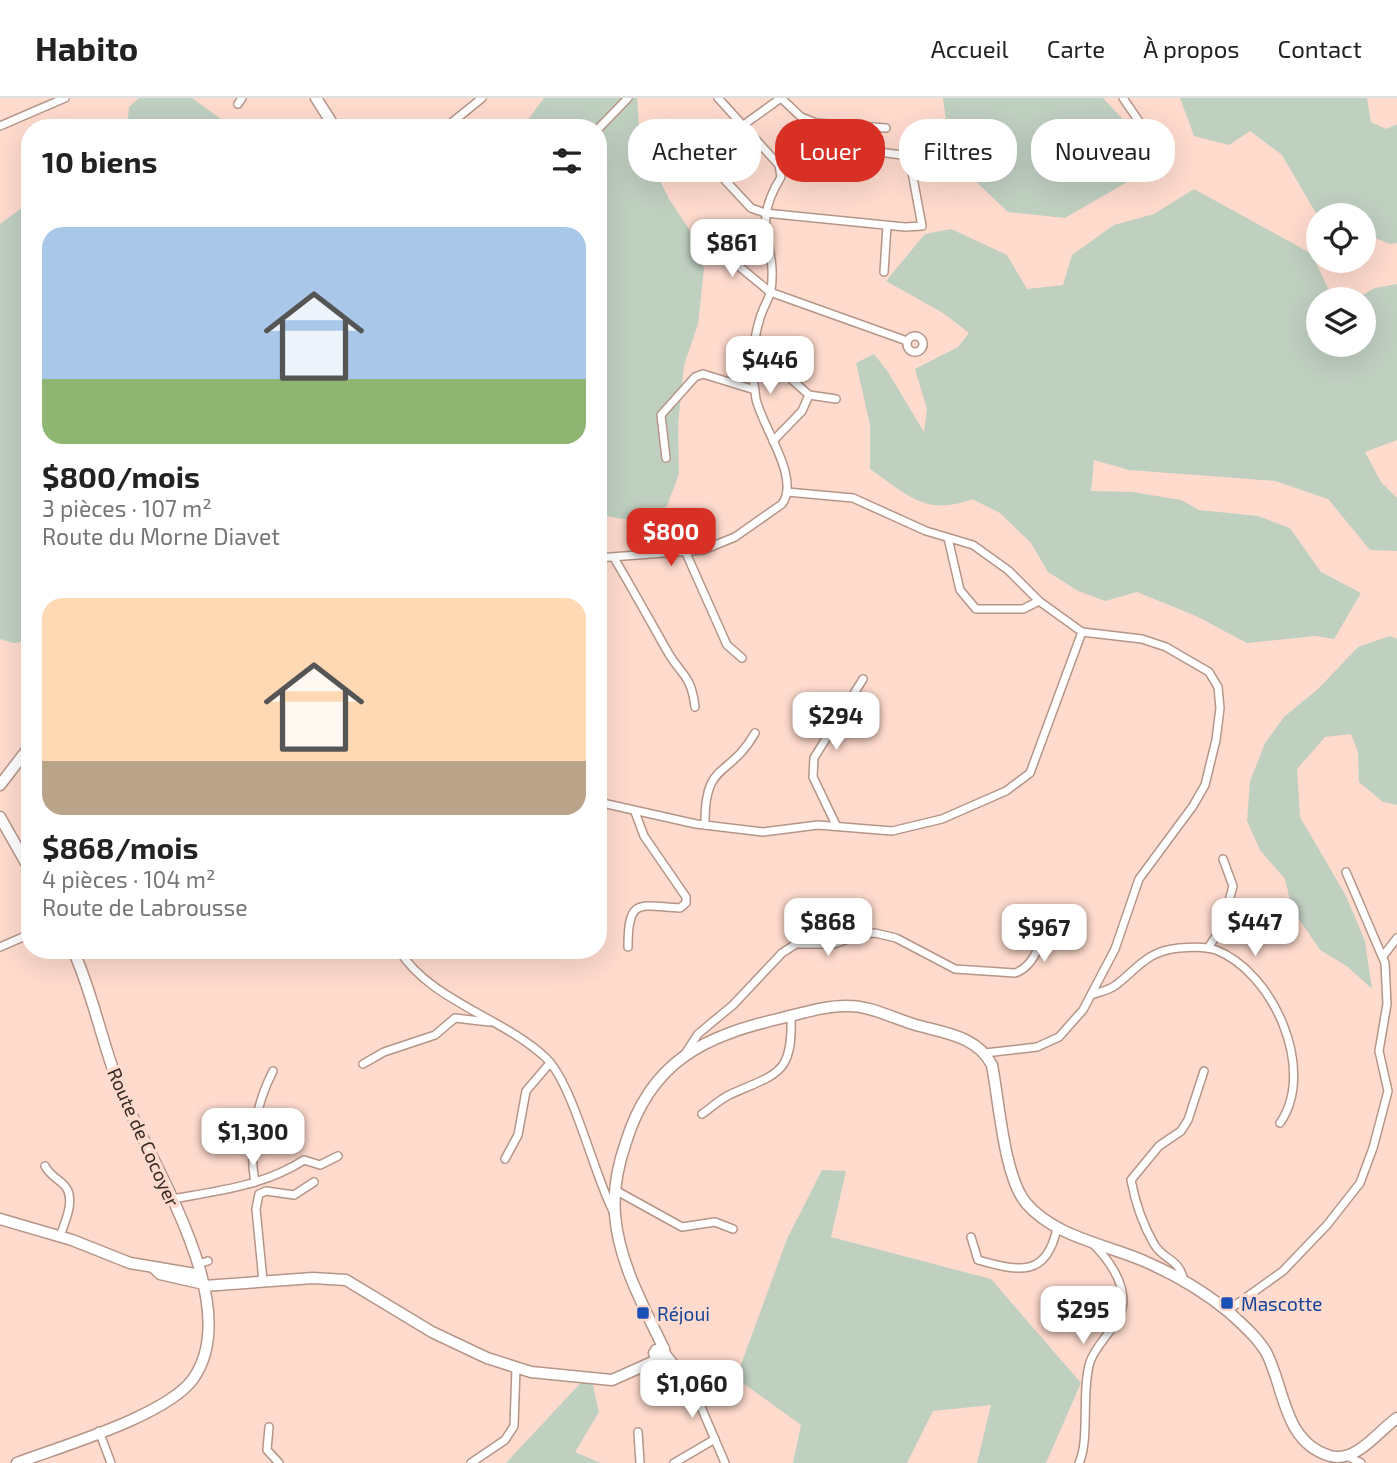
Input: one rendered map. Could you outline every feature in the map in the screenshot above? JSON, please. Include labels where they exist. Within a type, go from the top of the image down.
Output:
[{"type":"street","points":[[0,126],[38,113],[65,98]]},
{"type":"street","points":[[316,98],[329,119]]},
{"type":"street","points":[[456,119],[482,98]]},
{"type":"street","points":[[607,119],[628,98]]},
{"type":"street","points":[[718,98],[736,119]]},
{"type":"street","points":[[750,119],[781,98],[801,117],[816,123],[886,128]]},
{"type":"street","points":[[1123,98],[1137,119]]},
{"type":"street","points":[[607,558],[703,550],[735,537],[782,504],[787,492],[786,475],[760,413],[755,390],[756,335],[770,292],[765,213],[768,199],[781,177],[779,165],[761,146]]},
{"type":"street","points":[[727,182],[751,208],[765,213],[919,228],[922,226],[909,156],[885,153]]},
{"type":"street","points":[[884,272],[887,226]]},
{"type":"street","points":[[712,244],[770,292],[907,341]]},
{"type":"street","points":[[754,355],[789,377],[808,395],[836,398]]},
{"type":"street","points":[[666,458],[661,415],[695,377],[703,374],[755,390]]},
{"type":"street","points":[[773,440],[802,411],[808,395]]},
{"type":"street","points":[[787,492],[853,498],[926,531],[973,545],[990,556],[1039,601],[1082,632],[1142,639],[1183,654],[1209,672],[1217,687],[1220,708],[1205,785],[1193,806],[1139,879],[1123,929],[1083,1010],[1059,1037],[1037,1047],[985,1053]]},
{"type":"street","points":[[948,538],[960,590],[976,609],[1023,609],[1039,601]]},
{"type":"street","points":[[686,553],[727,645],[742,658]]},
{"type":"street","points":[[614,558],[668,654],[686,673],[695,707]]},
{"type":"street","points":[[607,804],[705,825],[763,832],[835,825],[892,831],[912,828],[974,806],[1018,784],[1034,765],[1082,632]]},
{"type":"street","points":[[835,825],[811,769],[814,758],[863,679]]},
{"type":"street","points":[[705,825],[704,803],[710,782],[739,755],[755,733]]},
{"type":"street","points":[[0,785],[21,758]]},
{"type":"street","points":[[628,947],[628,928],[641,906],[647,904],[680,908],[686,897],[644,836],[635,811]]},
{"type":"street","points":[[0,817],[21,854]]},
{"type":"street","points":[[1208,948],[1222,927],[1233,886],[1223,859]]},
{"type":"street","points":[[1227,1311],[1283,1272],[1327,1226],[1360,1183],[1373,1149],[1388,1091],[1380,1051],[1387,1003],[1383,956],[1367,926],[1346,872]]},
{"type":"street","points":[[685,1054],[698,1034],[733,1005],[782,953],[796,944],[834,944],[861,934],[875,933],[896,938],[955,969],[1016,973],[1025,969],[1041,939],[1045,929],[1042,912]]},
{"type":"street","points":[[0,947],[21,938]]},
{"type":"street","points":[[1383,956],[1397,938]]},
{"type":"street","points":[[1091,995],[1115,986],[1144,959],[1176,948],[1208,948],[1244,967],[1285,1024],[1292,1078],[1288,1108],[1280,1123]]},
{"type":"street","name":"Route de Cocoyer","points":[[17,1463],[39,1459],[99,1431],[152,1412],[180,1394],[192,1380],[204,1362],[207,1346],[201,1262],[121,1092],[86,979],[77,959]]},
{"type":"street","points":[[406,959],[419,974],[527,1042],[550,1063],[571,1102],[598,1180],[615,1214],[637,1295],[657,1334],[660,1354],[677,1366],[692,1386],[725,1463]]},
{"type":"street","points":[[615,1214],[615,1190],[621,1156],[642,1102],[659,1075],[685,1054],[715,1037],[791,1016],[840,1007],[860,1007],[955,1036],[972,1042],[985,1053],[992,1065],[1017,1189],[1038,1215],[1057,1228],[1146,1262],[1184,1282],[1227,1311],[1264,1349],[1296,1430],[1324,1453],[1333,1457],[1347,1456],[1361,1463]]},
{"type":"street","points":[[702,1114],[726,1096],[753,1087],[779,1070],[792,1045],[791,1016]]},
{"type":"street","points":[[363,1064],[384,1052],[435,1035],[455,1018],[493,1023]]},
{"type":"street","points":[[505,1159],[518,1135],[526,1091],[550,1063]]},
{"type":"street","points":[[255,1182],[254,1154],[258,1106],[273,1071]]},
{"type":"street","points":[[1184,1282],[1177,1262],[1155,1246],[1136,1202],[1131,1180],[1159,1146],[1181,1131],[1188,1120],[1203,1071]]},
{"type":"street","points":[[172,1199],[255,1182],[304,1160],[320,1165],[338,1156]]},
{"type":"street","points":[[45,1166],[49,1174],[65,1186],[70,1196],[60,1237]]},
{"type":"street","points":[[263,1281],[256,1209],[259,1194],[262,1191],[294,1195],[314,1182]]},
{"type":"street","points":[[615,1190],[682,1227],[715,1222],[733,1229]]},
{"type":"street","points":[[0,1219],[154,1268],[183,1272],[203,1282]]},
{"type":"street","points":[[971,1237],[978,1260],[1023,1268],[1040,1266],[1047,1258],[1057,1228]]},
{"type":"street","points":[[1079,1463],[1083,1451],[1083,1423],[1090,1362],[1118,1318],[1123,1301],[1110,1262],[1089,1240]]},
{"type":"street","points":[[183,1272],[201,1262]]},
{"type":"street","points":[[154,1268],[160,1274],[203,1282],[326,1277],[346,1280],[432,1332],[516,1368],[612,1381],[646,1366],[660,1354]]},
{"type":"street","points":[[474,1462],[505,1440],[514,1426],[516,1368]]},
{"type":"street","points":[[1347,1456],[1397,1419]]},
{"type":"street","points":[[269,1427],[267,1450],[279,1463]]},
{"type":"street","points":[[99,1431],[111,1463]]},
{"type":"street","points":[[638,1432],[640,1463]]},
{"type":"street","points":[[674,1463],[715,1439]]},
{"type":"green space","points":[[139,98],[192,98],[221,119],[128,119],[129,107]]},
{"type":"green space","points":[[544,98],[637,98],[638,119],[628,119],[628,182],[660,182],[693,235],[704,269],[698,324],[684,365],[678,425],[679,474],[667,506],[643,522],[607,516],[607,119],[529,119]]},
{"type":"green space","points":[[943,98],[1103,98],[1123,119],[1031,119],[1031,182],[1127,182],[1065,218],[1008,212],[976,182],[1017,182],[1017,119],[946,119]]},
{"type":"green space","points":[[1180,98],[1367,98],[1371,122],[1386,129],[1397,124],[1397,243],[1390,244],[1376,238],[1376,203],[1310,203],[1282,155],[1250,131],[1229,145],[1194,136]]},
{"type":"green space","points":[[1194,189],[1306,251],[1306,273],[1321,273],[1327,287],[1306,287],[1306,357],[1376,357],[1376,288],[1397,284],[1397,440],[1365,452],[1381,482],[1397,498],[1397,551],[1370,550],[1328,499],[1275,481],[1129,470],[1094,460],[1091,491],[1132,492],[1181,500],[1199,510],[1258,516],[1290,528],[1321,572],[1361,593],[1334,639],[1315,636],[1247,643],[1196,616],[1137,592],[1105,601],[1078,591],[1048,572],[1031,543],[1000,513],[972,499],[942,505],[917,500],[870,469],[870,425],[856,363],[874,354],[924,432],[927,409],[915,369],[958,347],[969,333],[943,313],[886,281],[925,234],[951,229],[1007,255],[1027,289],[1063,285],[1072,255],[1114,225],[1154,214]]},
{"type":"green space","points":[[21,209],[21,642],[13,643],[0,639],[0,224]]},
{"type":"green space","points":[[1390,636],[1397,639],[1397,805],[1383,802],[1359,782],[1358,752],[1351,734],[1325,737],[1297,769],[1300,817],[1346,896],[1365,941],[1372,989],[1348,967],[1320,950],[1292,909],[1285,879],[1260,850],[1247,821],[1250,781],[1265,743],[1285,716],[1318,689],[1358,647]]},
{"type":"green space","points":[[822,1170],[846,1171],[831,1237],[991,1279],[1081,1383],[1046,1463],[977,1463],[991,1405],[933,1411],[907,1463],[793,1463],[801,1425],[736,1378],[787,1239]]},
{"type":"green space","points":[[590,1373],[599,1412],[575,1452],[601,1463],[506,1463]]},
{"type":"place","name":"Mascotte","points":[[1227,1303]]},
{"type":"place","name":"Réjoui","points":[[643,1313]]}]
